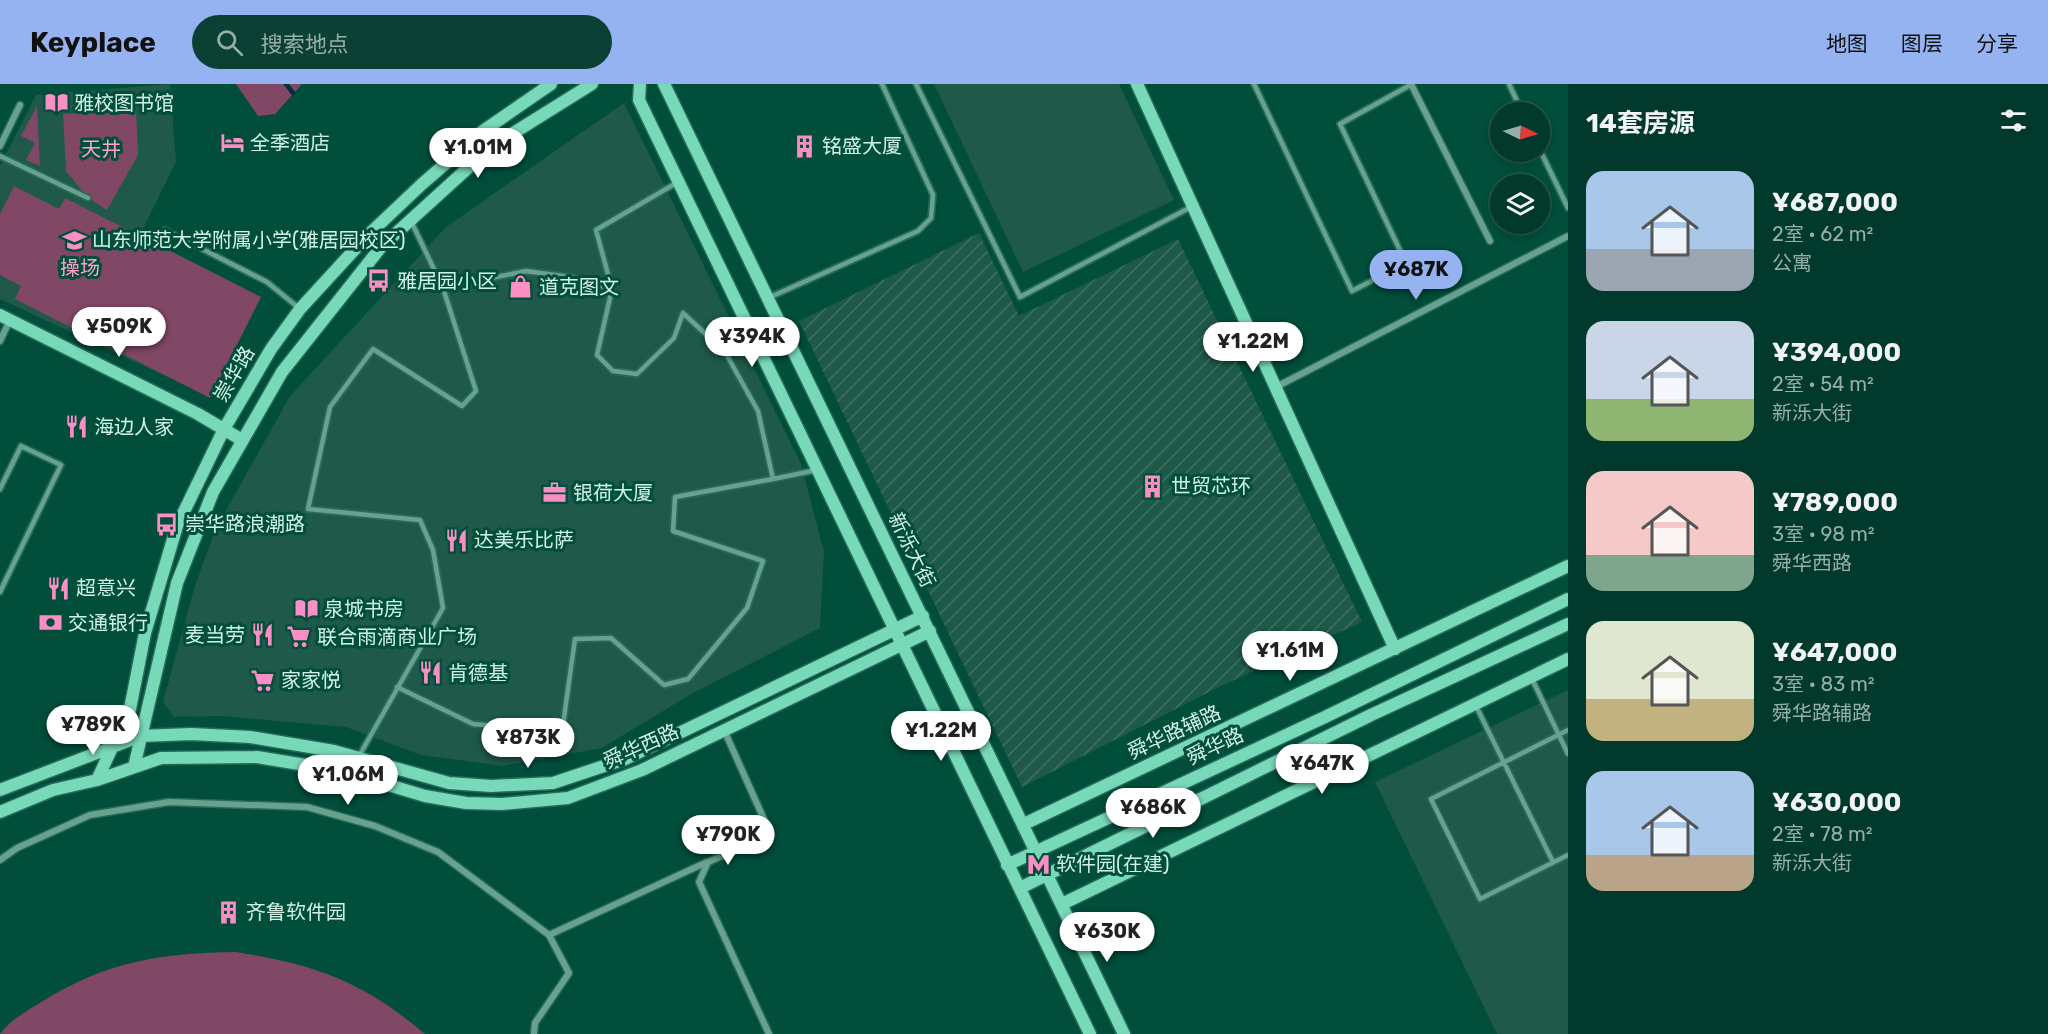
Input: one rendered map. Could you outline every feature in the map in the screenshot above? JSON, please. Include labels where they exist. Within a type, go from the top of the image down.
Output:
[{"type":"main road","name":"崇华路","points":[[97,780],[130,709],[145,633],[177,526],[224,429],[271,350],[300,309],[367,236],[422,183],[483,131],[551,84]]},
{"type":"main road","name":"崇华路","points":[[134,767],[177,583],[213,492],[282,372],[381,247],[491,147],[592,84]]},
{"type":"main road","points":[[640,84],[639,100],[1090,1034]]},
{"type":"main road","name":"新泺大街","points":[[664,84],[1124,1034]]},
{"type":"main road","points":[[1137,84],[1395,649]]},
{"type":"main road","points":[[3,318],[242,440]]},
{"type":"main road","name":"舜华路辅路","points":[[1024,824],[1568,566]]},
{"type":"main road","name":"舜华路","points":[[1007,866],[1568,599]]},
{"type":"main road","name":"舜华西路","points":[[0,790],[115,744],[141,736],[250,737],[359,756],[417,776],[449,783],[491,786],[553,783],[625,759],[922,616]]},
{"type":"main road","points":[[1020,888],[1371,715],[1568,624]]},
{"type":"main road","name":"舜华西路","points":[[0,812],[53,790],[97,780],[161,758],[257,757],[342,771],[425,796],[466,802],[502,804],[568,798],[642,770],[930,631]]},
{"type":"main road","points":[[1062,904],[1568,659]]},
{"type":"street","points":[[1411,84],[1490,241]]},
{"type":"street","points":[[0,146],[20,105]]},
{"type":"street","points":[[1276,387],[1568,236]]},
{"type":"street","points":[[0,341],[3,318]]},
{"type":"street","points":[[549,935],[771,835],[724,730]]},
{"type":"street","points":[[0,860],[90,815],[169,802],[307,807],[375,826],[438,852],[549,935],[569,973],[535,1023],[534,1034]]},
{"type":"street","points":[[708,862],[699,882],[769,1034]]},
{"type":"lane","points":[[768,298],[918,231],[931,218],[933,195],[882,84]]},
{"type":"lane","points":[[916,84],[1020,297],[1193,206]]},
{"type":"lane","points":[[1254,84],[1352,291],[1406,263],[1340,124],[1411,84]]},
{"type":"lane","points":[[1509,84],[1517,102]]},
{"type":"lane","points":[[0,156],[88,198]]},
{"type":"lane","points":[[1546,162],[1568,208]]},
{"type":"lane","points":[[679,182],[596,230],[612,290],[597,355],[613,371],[637,374],[674,338],[683,313],[725,352],[758,411],[773,479]]},
{"type":"lane","points":[[359,756],[443,608],[433,550],[420,520],[308,509],[330,407],[373,349],[462,406],[476,391],[443,288],[411,221]]},
{"type":"lane","points":[[165,230],[267,282],[300,309]]},
{"type":"lane","points":[[443,288],[526,271],[570,277],[612,290]]},
{"type":"lane","points":[[0,489],[21,446],[61,465],[0,592]]},
{"type":"lane","points":[[397,687],[473,724],[562,732],[575,639],[611,638],[664,685],[688,679],[747,608],[763,561],[673,531],[675,497],[818,470]]},
{"type":"lane","points":[[1531,677],[1568,754]]},
{"type":"lane","points":[[1475,704],[1553,862]]},
{"type":"lane","points":[[1568,730],[1431,799],[1480,899],[1568,855]]},
{"type":"shaded area","name":"山东师范大学附属小学(雅居园校区)","points":[[170,84],[176,162],[140,235],[242,287],[191,388],[0,299],[0,166],[36,95]]},
{"type":"shaded area","points":[[934,84],[1119,84],[1174,200],[1023,272]]},
{"type":"shaded area","name":"银荷大厦","points":[[624,103],[801,464],[824,552],[820,628],[693,693],[602,748],[503,766],[421,755],[346,727],[221,716],[174,717],[163,702],[194,589],[215,530],[290,396],[446,227]]},
{"type":"shaded area","points":[[979,233],[1019,316],[1178,239],[1362,622],[1221,686],[1022,787],[799,321]]},
{"type":"shaded area","points":[[1568,690],[1568,1034],[1497,1034],[1375,782]]},
{"type":"green space","points":[[236,84],[302,84],[275,114],[258,116]]},
{"type":"green space","points":[[37,106],[40,166],[26,160],[35,143],[21,136]]},
{"type":"green space","name":"天井","points":[[136,110],[138,155],[107,210],[88,198],[66,171],[63,114]]},
{"type":"green space","name":"操场","points":[[14,186],[59,209],[65,198],[261,297],[210,398],[15,299],[21,286],[0,275],[0,214]]},
{"type":"green space","points":[[236,952],[290,963],[337,978],[380,1001],[425,1034],[0,1034],[14,1020],[43,1001],[67,987],[113,968],[159,957]]},
{"type":"waterway","points":[[286,84],[293,93]]},
{"type":"place","name":"雅校图书馆","points":[[56,103]]},
{"type":"place","name":"全季酒店","points":[[232,143]]},
{"type":"place","name":"铭盛大厦","points":[[804,146]]},
{"type":"place","name":"山东师范大学附属小学(雅居园校区)","points":[[74,240]]},
{"type":"place","name":"雅居园小区","points":[[379,281]]},
{"type":"place","name":"道克图文","points":[[521,287]]},
{"type":"place","name":"海边人家","points":[[76,427]]},
{"type":"place","name":"世贸芯环","points":[[1153,486]]},
{"type":"place","name":"银荷大厦","points":[[555,493]]},
{"type":"place","name":"崇华路浪潮路","points":[[167,524]]},
{"type":"place","name":"达美乐比萨","points":[[456,540]]},
{"type":"place","name":"超意兴","points":[[58,588]]},
{"type":"place","name":"泉城书房","points":[[306,609]]},
{"type":"place","name":"交通银行","points":[[50,623]]},
{"type":"place","name":"麦当劳","points":[[263,635]]},
{"type":"place","name":"联合雨滴商业广场","points":[[299,637]]},
{"type":"place","name":"肯德基","points":[[430,673]]},
{"type":"place","name":"家家悦","points":[[263,680]]},
{"type":"place","name":"软件园(在建)","points":[[1038,864]]},
{"type":"place","name":"齐鲁软件园","points":[[228,912]]}]
